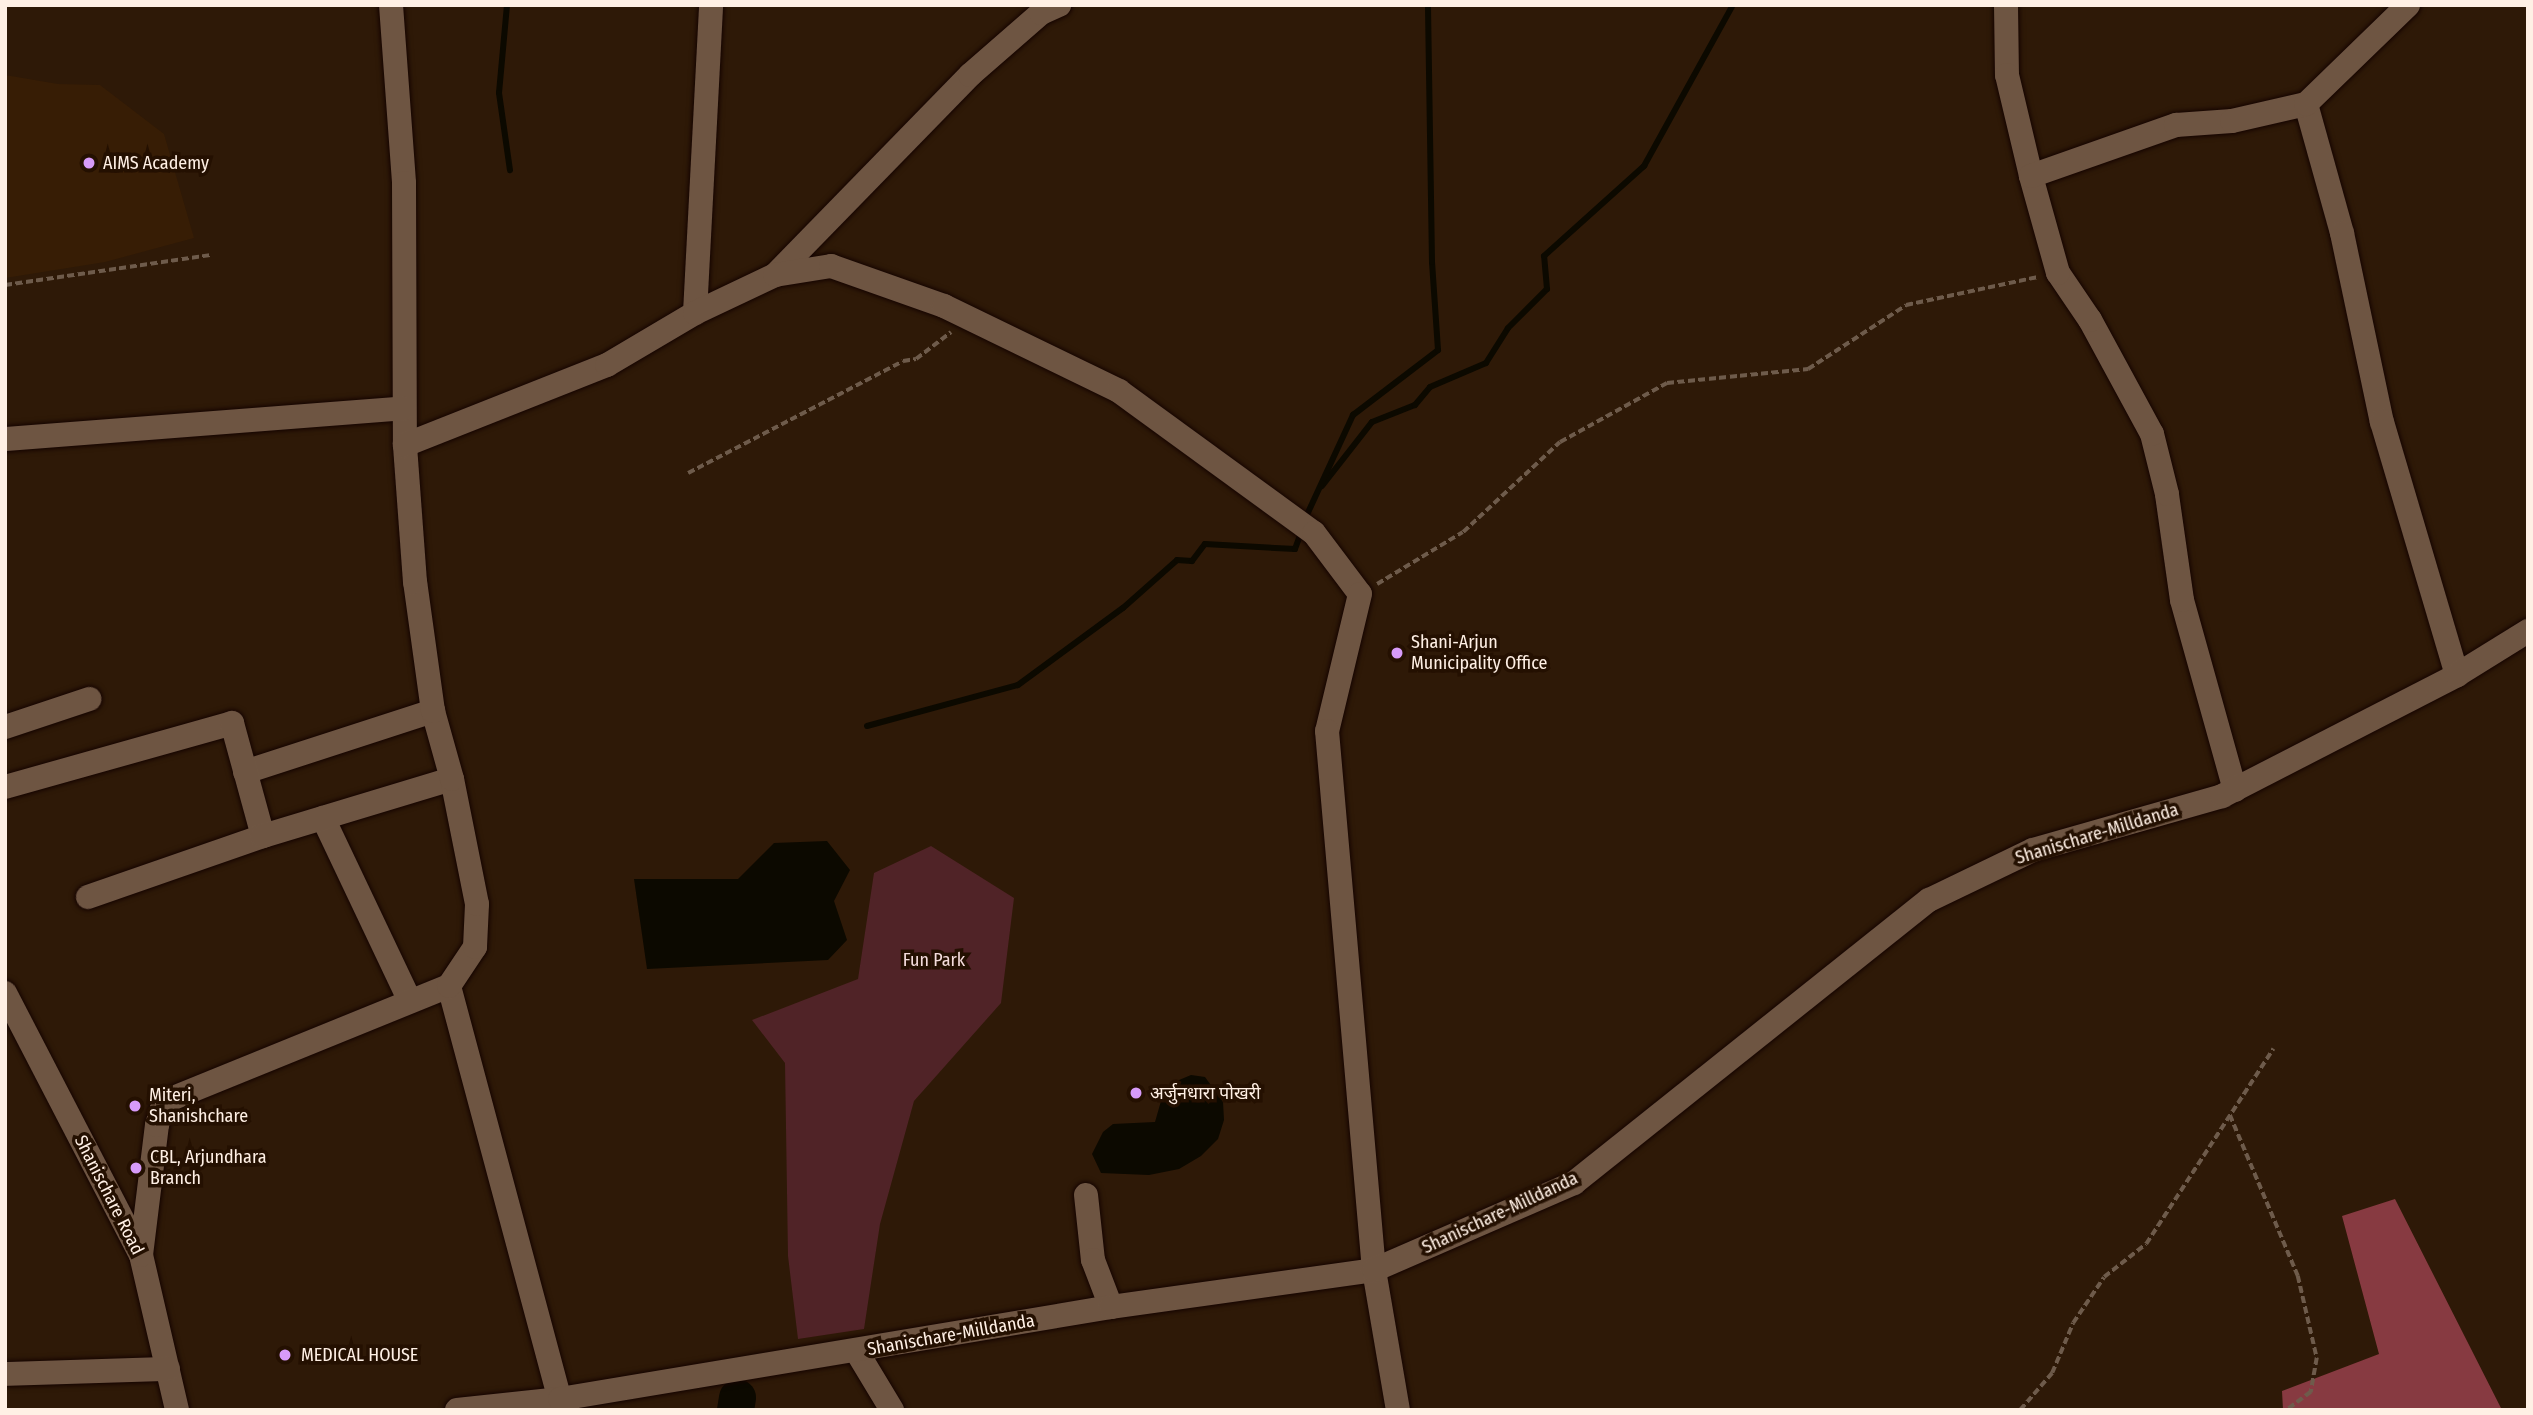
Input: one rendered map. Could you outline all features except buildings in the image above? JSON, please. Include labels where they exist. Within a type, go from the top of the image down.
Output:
[{"type":"street","points":[[141,1255],[157,1125],[173,1098],[409,999],[449,986],[475,947],[477,904],[452,779],[433,711],[415,582],[405,445],[404,183],[391,5]]},
{"type":"street","points":[[695,313],[711,5]]},
{"type":"street","points":[[775,275],[970,75],[1041,13],[1059,5]]},
{"type":"street","points":[[2006,5],[2007,75],[2058,273],[2090,320],[2151,434],[2167,494],[2182,600],[2235,790]]},
{"type":"street","points":[[2031,176],[2176,125],[2232,121],[2306,104],[2408,5]]},
{"type":"street","points":[[2306,104],[2342,233],[2382,422],[2457,675]]},
{"type":"street","points":[[405,445],[607,365],[695,313],[775,275],[831,266],[970,318],[1119,391],[1314,533],[1360,594],[1327,731],[1374,1270],[1398,1410]]},
{"type":"street","points":[[5,439],[404,408]]},
{"type":"street","name":"Shanischare-Milldanda","points":[[457,1410],[560,1399],[857,1352],[1111,1307],[1374,1270],[1574,1183],[1929,900],[2033,850],[2235,790],[2457,675],[2528,631]]},
{"type":"street","points":[[5,727],[89,699]]},
{"type":"street","points":[[245,772],[433,711]]},
{"type":"street","points":[[5,787],[232,723],[263,836]]},
{"type":"street","points":[[88,897],[263,836],[452,779]]},
{"type":"street","points":[[323,818],[409,999]]},
{"type":"street","points":[[449,986],[560,1399]]},
{"type":"street","name":"Shanischare Road","points":[[5,993],[141,1255],[177,1410]]},
{"type":"street","points":[[1086,1195],[1093,1261],[1111,1307]]},
{"type":"street","points":[[857,1352],[892,1410]]},
{"type":"street","points":[[5,1374],[168,1368]]},
{"type":"path","points":[[5,285],[210,255]]},
{"type":"path","points":[[1360,594],[1463,533],[1560,442],[1667,383],[1808,369],[1906,305],[2058,273]]},
{"type":"path","points":[[688,473],[903,360],[916,359],[970,318]]},
{"type":"path","points":[[2020,1410],[2052,1373],[2073,1322],[2105,1278],[2146,1244],[2273,1049]]},
{"type":"path","points":[[2230,1115],[2298,1276],[2317,1357],[2311,1392],[2287,1410]]},
{"type":"shaded area","name":"AIMS Academy","points":[[5,75],[58,84],[100,85],[164,134],[194,238],[105,262],[5,278]]},
{"type":"shaded area","points":[[827,841],[850,870],[834,901],[847,940],[828,960],[647,969],[634,879],[738,879],[774,843]]},
{"type":"shaded area","points":[[1191,1075],[1205,1077],[1223,1102],[1224,1120],[1218,1139],[1201,1156],[1179,1169],[1149,1175],[1101,1173],[1092,1154],[1103,1132],[1113,1124],[1155,1122],[1163,1094],[1172,1083]]},
{"type":"shaded area","points":[[2395,1199],[2502,1410],[2283,1410],[2282,1391],[2379,1354],[2342,1216]]},
{"type":"green space","name":"Fun Park","points":[[931,846],[1014,898],[1001,1003],[914,1101],[880,1224],[864,1329],[798,1339],[788,1256],[785,1063],[752,1020],[858,979],[874,873]]},
{"type":"waterway","points":[[507,5],[499,93],[510,170]]},
{"type":"waterway","points":[[1305,519],[1353,415],[1438,350],[1432,262],[1428,5]]},
{"type":"waterway","points":[[1322,486],[1372,422],[1415,405],[1430,387],[1486,363],[1508,328],[1547,289],[1544,256],[1644,166],[1733,5]]},
{"type":"waterway","points":[[867,726],[1018,685],[1123,608],[1177,560],[1192,561],[1205,544],[1295,549],[1302,530]]},
{"type":"waterway","points":[[735,1410],[737,1397]]},
{"type":"place","name":"AIMS Academy","points":[[89,163]]},
{"type":"place","name":"Shani-Arjun Municipality Office","points":[[1397,653]]},
{"type":"place","name":"अर्जुनधारा पोखरी","points":[[1136,1093]]},
{"type":"place","name":"Miteri, Shanishchare","points":[[135,1106]]},
{"type":"place","name":"CBL, Arjundhara Branch","points":[[136,1168]]},
{"type":"place","name":"MEDICAL HOUSE","points":[[285,1355]]}]
